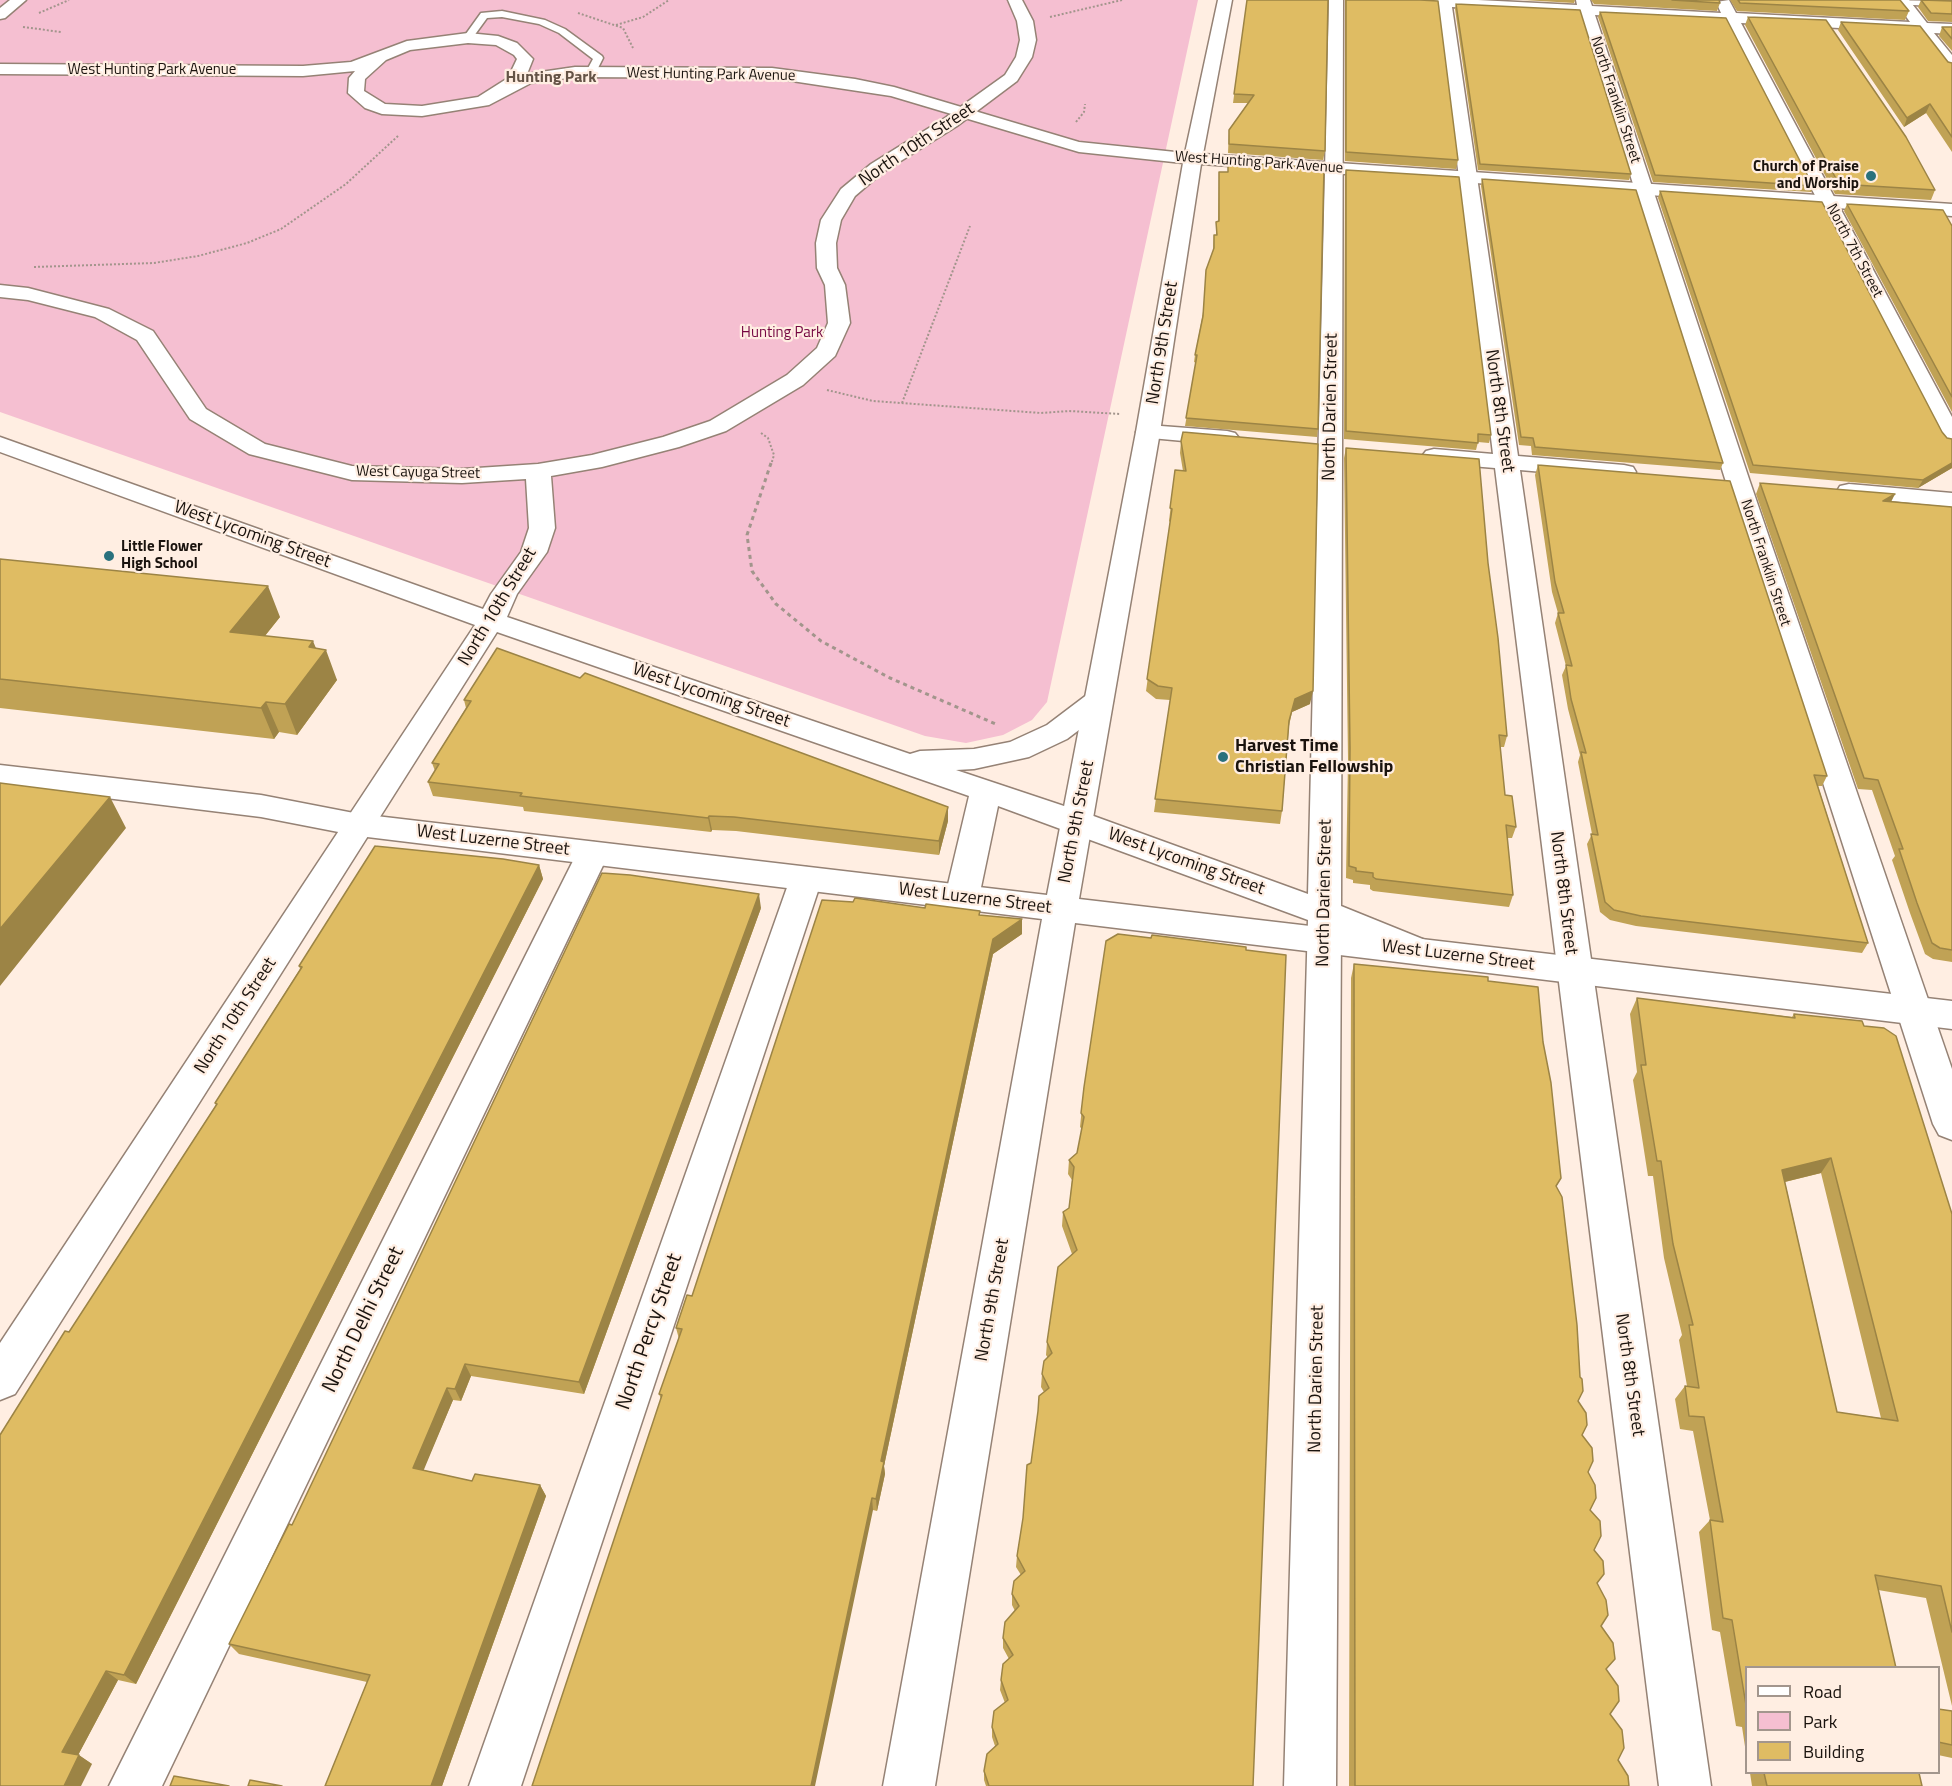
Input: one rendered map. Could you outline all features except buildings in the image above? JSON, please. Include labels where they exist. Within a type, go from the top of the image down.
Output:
[{"type":"street","points":[[0,15],[19,0]]},
{"type":"street","name":"North 10th Street","points":[[0,1380],[491,621],[504,594],[534,552],[542,528],[538,471],[593,462],[671,442],[718,426],[795,380],[827,351],[840,324],[836,285],[827,268],[826,243],[831,220],[848,193],[877,168],[964,113],[1011,78],[1024,57],[1028,40],[1025,21],[1015,0]]},
{"type":"street","name":"North 9th Street","points":[[909,1786],[1061,909],[1148,432],[1193,159],[1225,0]]},
{"type":"street","name":"North Darien Street","points":[[1310,1786],[1325,927],[1336,0]]},
{"type":"street","points":[[1393,0],[1585,5],[1829,27],[1952,29]]},
{"type":"street","name":"North 7th Street","points":[[1722,0],[1952,439]]},
{"type":"street","name":"North 8th Street","points":[[1445,1],[1684,1786]]},
{"type":"street","points":[[1901,1],[1952,66]]},
{"type":"street","name":"North Franklin Street","points":[[1585,5],[1739,482],[1952,1124]]},
{"type":"street","name":"West Hunting Park Avenue","points":[[0,69],[303,71],[352,67],[407,46],[468,38],[498,41],[512,46],[534,65],[583,72]]},
{"type":"street","name":"West Hunting Park Avenue","points":[[507,88],[520,73],[525,59]]},
{"type":"street","name":"West Hunting Park Avenue","points":[[375,60],[357,78],[356,93],[371,104],[398,111],[483,101],[527,79],[583,72],[772,73],[816,78],[894,92],[1021,132],[1079,147],[1193,159],[1952,210]]},
{"type":"street","name":"West Hunting Park Avenue","points":[[303,71],[344,76],[355,85]]},
{"type":"street","name":"West Cayuga Street","points":[[0,291],[28,294],[102,313],[145,336],[198,414],[257,450],[352,473],[462,476],[538,471]]},
{"type":"street","points":[[1148,432],[1246,440]]},
{"type":"street","name":"West Lycoming Street","points":[[0,444],[491,621],[1077,822],[1325,927]]},
{"type":"street","points":[[1416,454],[1646,474]]},
{"type":"street","points":[[1821,489],[1952,500]]},
{"type":"street","points":[[904,762],[974,759],[1018,750],[1057,732],[1098,701]]},
{"type":"street","name":"West Luzerne Street","points":[[0,775],[261,806],[359,825],[1061,909],[1325,927],[1419,952],[1952,1015]]},
{"type":"street","points":[[962,897],[986,790]]},
{"type":"street","name":"North Delhi Street","points":[[135,1786],[593,853]]},
{"type":"street","name":"North Percy Street","points":[[495,1786],[806,879]]},
{"type":"lane","points":[[1875,0],[1952,4]]},
{"type":"lane","points":[[468,38],[484,15],[502,14],[542,22],[562,31],[598,58],[583,72]]},
{"type":"path","points":[[615,25],[643,17],[657,10],[669,0]]},
{"type":"path","points":[[1040,19],[1122,0]]},
{"type":"path","points":[[21,27],[60,32]]},
{"type":"path","points":[[32,267],[87,267],[154,262],[198,256],[248,243],[281,229],[346,184],[402,133]]},
{"type":"path","points":[[902,403],[970,226]]},
{"type":"path","points":[[822,389],[873,401],[1041,413],[1069,411],[1124,415]]},
{"type":"path","points":[[753,428],[768,438],[774,455],[747,535],[748,544],[752,571],[776,604],[821,641],[890,678],[996,723],[1002,730]]},
{"type":"green space","name":"Hunting Park","points":[[0,0],[1198,0],[1047,702],[1032,720],[1003,735],[966,743],[925,736],[0,412]]},
{"type":"place","name":"Church of Praise and Worship","points":[[1871,176]]},
{"type":"place","name":"Little Flower High School","points":[[109,556]]},
{"type":"place","name":"Harvest Time Christian Fellowship","points":[[1223,757]]},
{"type":"district","name":"Hunting Park","points":[[551,78]]}]
